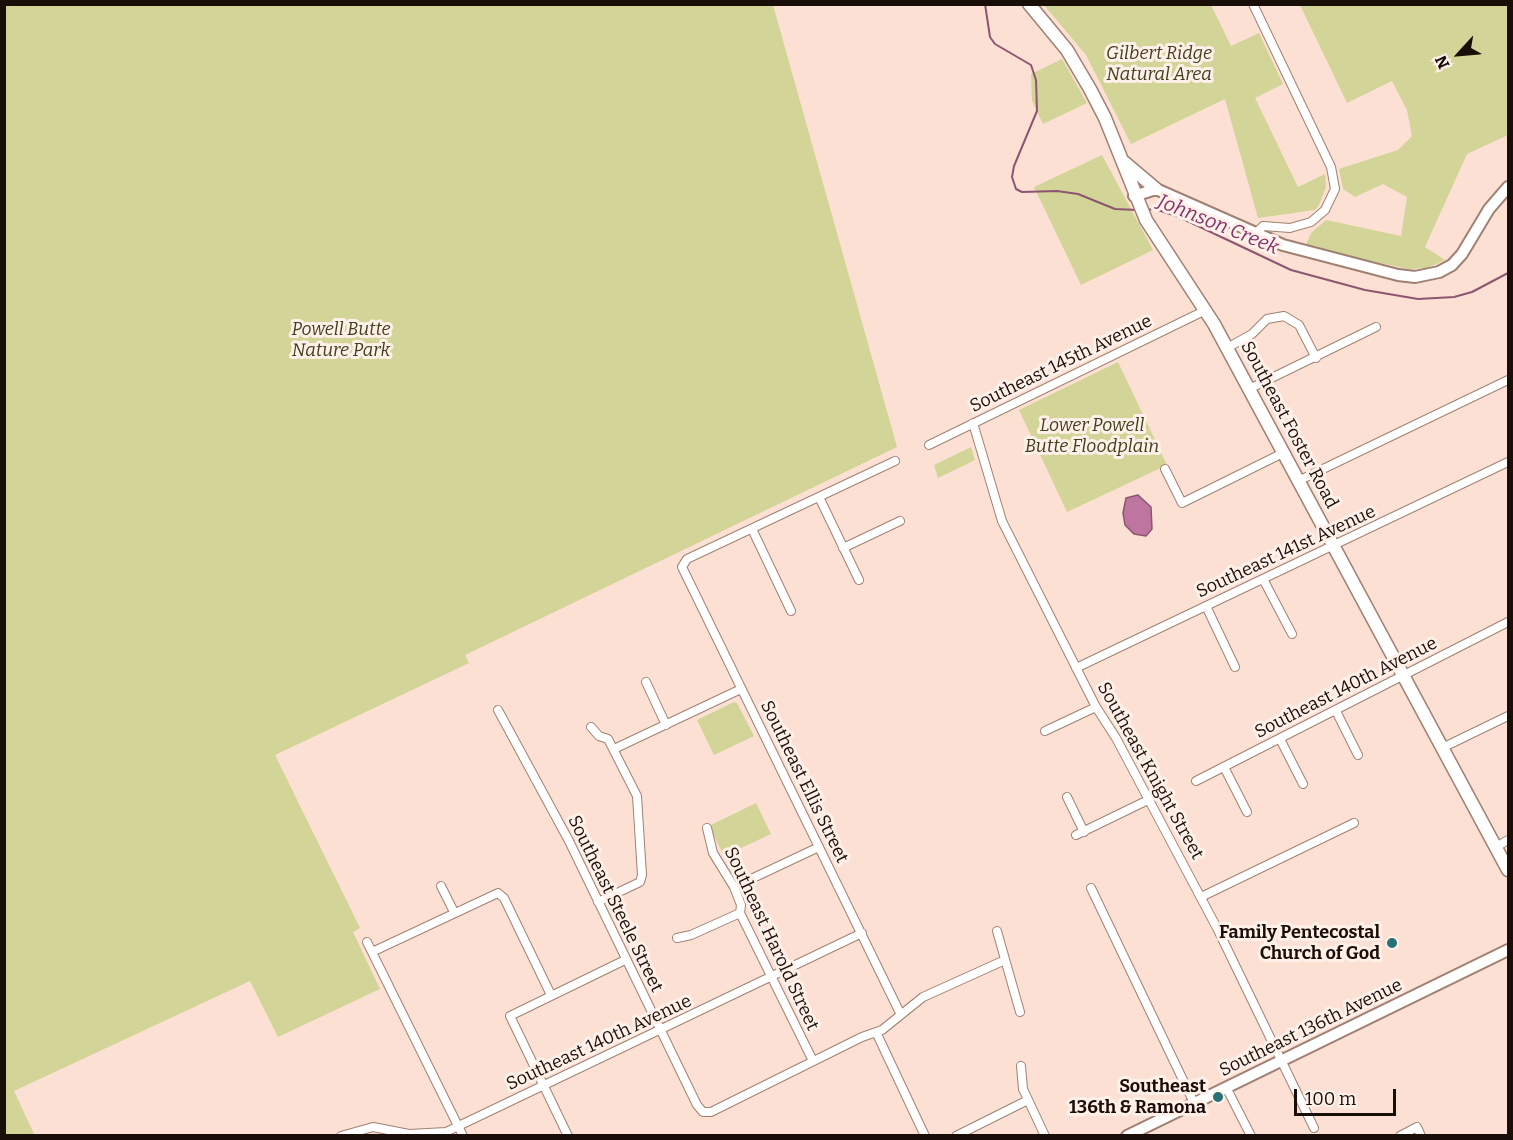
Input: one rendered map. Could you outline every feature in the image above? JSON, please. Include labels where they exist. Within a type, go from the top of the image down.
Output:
[{"type":"main road","name":"Southeast Foster Road","points":[[1029,4],[1075,62],[1106,118],[1136,199],[1151,230],[1206,310],[1509,870]]},
{"type":"main road","points":[[1120,156],[1135,173],[1156,189]]},
{"type":"street","points":[[1252,4],[1331,167],[1335,189],[1329,204],[1319,216],[1305,225],[1290,228],[1268,225],[1259,228],[1254,235]]},
{"type":"street","points":[[1136,199],[1156,189],[1254,235],[1299,250],[1387,272],[1425,276],[1439,272],[1457,260],[1489,209],[1509,187]]},
{"type":"street","name":"Southeast 145th Avenue","points":[[928,445],[1206,310]]},
{"type":"street","points":[[1227,348],[1252,334],[1267,319],[1284,316],[1299,325],[1316,358]]},
{"type":"street","points":[[1249,389],[1376,327]]},
{"type":"street","points":[[1298,481],[1509,380]]},
{"type":"street","name":"Southeast Knight Street","points":[[973,423],[1002,521],[1096,707],[1201,897],[1283,1060],[1314,1128]]},
{"type":"street","points":[[1165,469],[1182,503],[1283,453]]},
{"type":"street","points":[[791,611],[752,529],[895,461]]},
{"type":"street","name":"Southeast 141st Avenue","points":[[1076,668],[1332,544],[1345,542],[1509,462]]},
{"type":"street","points":[[819,497],[858,580]]},
{"type":"street","points":[[843,548],[900,521]]},
{"type":"street","name":"Southeast Ellis Street","points":[[752,529],[682,564],[900,1013]]},
{"type":"street","points":[[1263,579],[1292,634]]},
{"type":"street","points":[[1206,606],[1234,667]]},
{"type":"street","name":"Southeast 140th Avenue","points":[[1196,781],[1509,622]]},
{"type":"street","points":[[646,682],[666,725]]},
{"type":"street","points":[[614,749],[741,689]]},
{"type":"street","points":[[1045,731],[1096,707]]},
{"type":"street","name":"Southeast Steele Street","points":[[498,710],[569,841],[699,1108],[703,1112],[711,1112],[813,1061]]},
{"type":"street","points":[[1336,711],[1358,755]]},
{"type":"street","points":[[1443,748],[1509,716]]},
{"type":"street","points":[[591,727],[599,736],[608,739],[638,802],[640,882],[598,902]]},
{"type":"street","points":[[1280,739],[1303,784]]},
{"type":"street","points":[[1224,767],[1247,812]]},
{"type":"street","points":[[1067,797],[1084,832]]},
{"type":"street","points":[[1076,835],[1148,800]]},
{"type":"street","points":[[1201,897],[1354,823]]},
{"type":"street","name":"Southeast Harold Street","points":[[707,828],[713,853],[734,887],[741,905],[740,913],[813,1061]]},
{"type":"street","points":[[1496,846],[1509,840]]},
{"type":"street","points":[[734,887],[819,847]]},
{"type":"street","points":[[441,886],[454,912]]},
{"type":"street","points":[[1091,888],[1194,1103]]},
{"type":"street","points":[[372,952],[492,894],[499,894],[504,898],[551,995]]},
{"type":"street","points":[[677,938],[691,935],[740,913]]},
{"type":"street","points":[[997,931],[1020,1012]]},
{"type":"street","name":"Southeast 140th Avenue","points":[[341,1136],[364,1127],[423,1135],[437,1134],[458,1126],[862,933]]},
{"type":"street","points":[[367,942],[463,1136]]},
{"type":"street","name":"Southeast 136th Avenue","points":[[1127,1136],[1509,950]]},
{"type":"street","points":[[568,1136],[510,1016],[625,960]]},
{"type":"street","points":[[813,1061],[885,1028],[900,1013],[923,997],[1005,960]]},
{"type":"street","points":[[876,1032],[925,1136]]},
{"type":"street","points":[[1021,1066],[1022,1085],[1045,1136]]},
{"type":"street","points":[[1226,1087],[1251,1136]]},
{"type":"street","points":[[956,1136],[1028,1100]]},
{"type":"street","points":[[1400,1136],[1417,1127],[1421,1136]]},
{"type":"green space","name":"Powell Butte Nature Park","points":[[4,5],[773,5],[897,447],[465,655],[469,663],[275,755],[360,928],[353,932],[380,989],[278,1037],[250,981],[14,1091],[35,1136],[4,1135]]},
{"type":"green space","name":"Gilbert Ridge Natural Area","points":[[1044,5],[1211,5],[1231,46],[1259,33],[1283,84],[1255,98],[1298,187],[1325,174],[1326,187],[1319,205],[1315,210],[1258,218],[1225,99],[1131,144],[1086,55]]},
{"type":"green space","points":[[1300,5],[1508,5],[1508,135],[1467,154],[1425,247],[1445,260],[1427,268],[1408,269],[1305,247],[1311,233],[1326,220],[1401,236],[1407,197],[1383,184],[1355,197],[1343,189],[1339,169],[1398,150],[1412,136],[1407,110],[1392,81],[1347,103]]},
{"type":"green space","points":[[1062,59],[1087,103],[1043,124],[1032,101],[1031,74]]},
{"type":"green space","points":[[1102,155],[1153,250],[1081,285],[1034,187]]},
{"type":"green space","name":"Lower Powell Butte Floodplain","points":[[1118,362],[1167,465],[1067,512],[1019,410]]},
{"type":"green space","points":[[971,447],[975,460],[938,478],[934,465]]},
{"type":"green space","points":[[734,702],[737,703],[754,736],[714,755],[697,720]]},
{"type":"green space","points":[[756,803],[771,834],[724,856],[709,826]]},
{"type":"shaded area","points":[[1138,495],[1151,507],[1152,529],[1146,536],[1134,534],[1125,525],[1123,513],[1126,498]]},
{"type":"waterway","name":"Johnson Creek","points":[[985,4],[990,37],[995,44],[1031,65],[1036,80],[1037,111],[1014,166],[1012,177],[1016,189],[1022,192],[1057,191],[1078,194],[1115,209],[1137,210]]},
{"type":"waterway","name":"Johnson Creek","points":[[1145,210],[1155,209],[1179,217],[1291,270],[1365,290],[1418,299],[1454,297],[1472,292],[1508,273]]},
{"type":"place","name":"Family Pentecostal Church of God","points":[[1392,943]]},
{"type":"place","name":"Southeast 136th & Ramona","points":[[1218,1097]]}]
